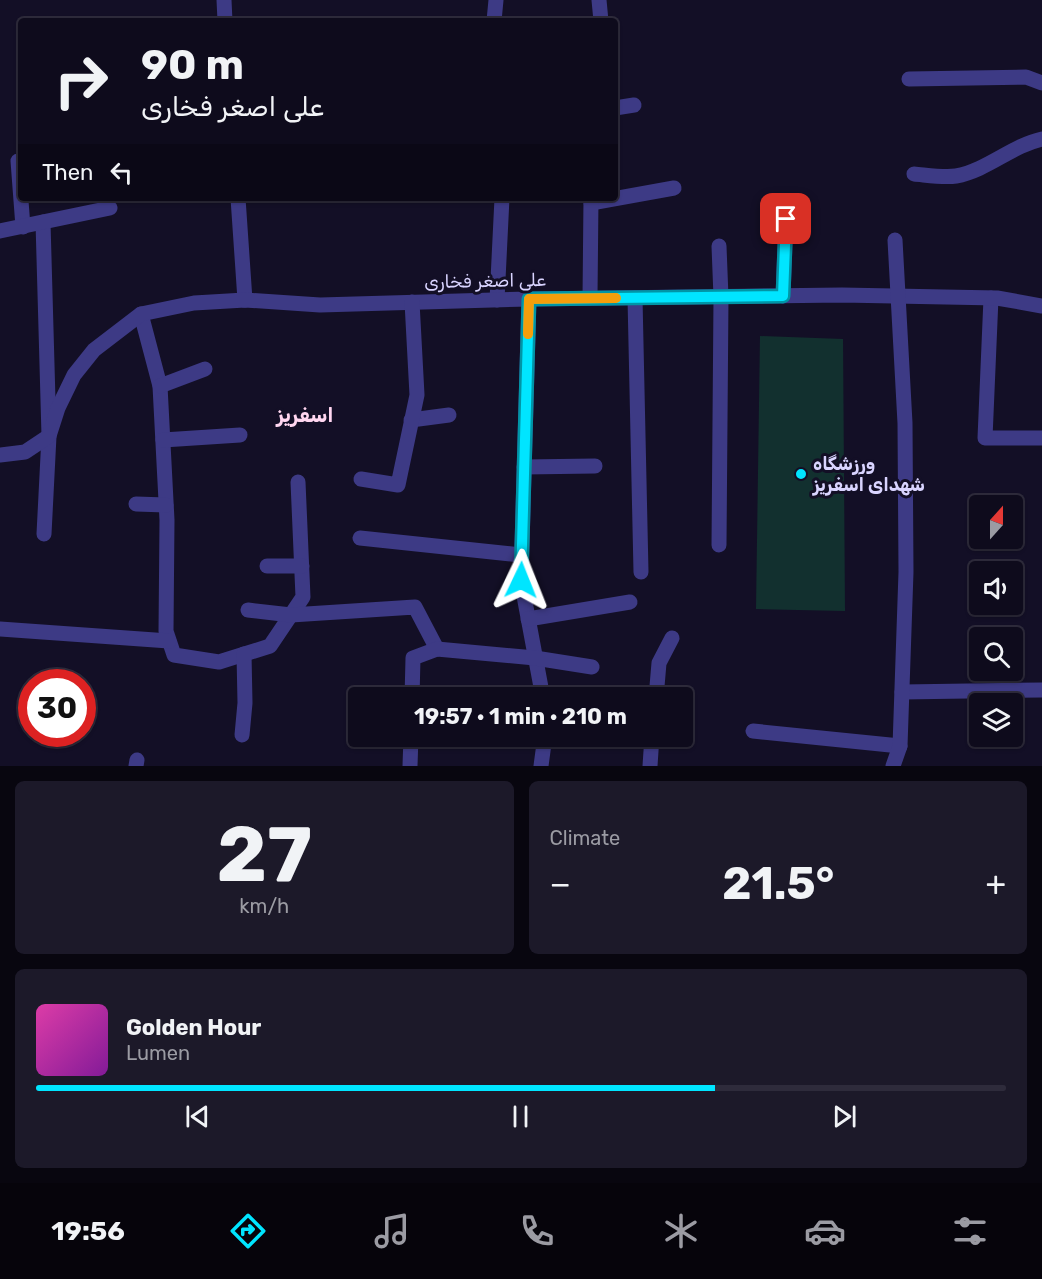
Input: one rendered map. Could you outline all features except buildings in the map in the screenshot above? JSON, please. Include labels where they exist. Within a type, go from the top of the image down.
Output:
[{"type":"street","points":[[224,0],[225,18]]},
{"type":"street","points":[[494,18],[496,0]]},
{"type":"street","points":[[598,0],[601,18]]},
{"type":"street","points":[[909,79],[1026,77],[1042,83]]},
{"type":"street","points":[[618,108],[634,105]]},
{"type":"street","points":[[914,174],[955,176],[988,165],[1029,142],[1042,139]]},
{"type":"street","points":[[618,196],[674,188]]},
{"type":"street","points":[[21,201],[23,226]]},
{"type":"street","points":[[238,201],[245,300]]},
{"type":"street","points":[[497,300],[502,201]]},
{"type":"street","points":[[590,298],[591,201]]},
{"type":"street","points":[[0,231],[110,208]]},
{"type":"street","points":[[783,296],[786,219]]},
{"type":"street","points":[[43,222],[49,436],[44,534]]},
{"type":"street","points":[[893,766],[900,746],[906,572],[905,435],[895,240]]},
{"type":"street","points":[[719,246],[721,297],[719,545]]},
{"type":"street","name":"علی اصغر فخاری","points":[[49,436],[58,408],[74,375],[94,350],[141,314],[194,303],[245,300],[320,305],[590,298],[898,296],[991,298],[1042,306]]},
{"type":"street","points":[[634,298],[641,572]]},
{"type":"street","points":[[991,298],[985,438],[1042,438]]},
{"type":"street","points":[[529,299],[521,580],[541,687]]},
{"type":"street","points":[[361,479],[398,485],[417,395],[412,302]]},
{"type":"street","points":[[141,314],[160,386],[166,505],[166,631],[174,655],[219,662],[270,646],[303,597],[298,482]]},
{"type":"street","points":[[160,386],[205,369]]},
{"type":"street","points":[[411,420],[449,415]]},
{"type":"street","points":[[163,440],[240,435]]},
{"type":"street","points":[[0,455],[25,452],[49,436]]},
{"type":"street","points":[[524,466],[595,466]]},
{"type":"street","points":[[136,504],[166,505]]},
{"type":"street","points":[[360,538],[521,555]]},
{"type":"street","points":[[267,566],[302,567]]},
{"type":"street","points":[[528,619],[630,603]]},
{"type":"street","points":[[248,610],[291,615],[415,607],[437,649]]},
{"type":"street","points":[[0,629],[170,641]]},
{"type":"street","points":[[657,687],[659,663],[672,638]]},
{"type":"street","points":[[412,687],[413,658],[437,649],[535,658],[592,667]]},
{"type":"street","points":[[242,735],[245,703],[244,654]]},
{"type":"street","points":[[902,692],[1042,690]]},
{"type":"street","points":[[753,730],[900,746]]},
{"type":"street","points":[[410,766],[411,747]]},
{"type":"street","points":[[541,766],[544,747]]},
{"type":"street","points":[[650,766],[651,747]]},
{"type":"green space","name":"ورزشگاه شهدای اسفریز","points":[[760,336],[843,339],[845,611],[756,609]]},
{"type":"slow traffic","points":[[528,334],[529,299],[616,298]]},
{"type":"place","name":"ورزشگاه شهدای اسفریز","points":[[801,474]]},
{"type":"district","name":"اسفریز","points":[[305,415]]},
{"type":"route","points":[[521,580],[529,299],[783,296],[786,219]]}]
